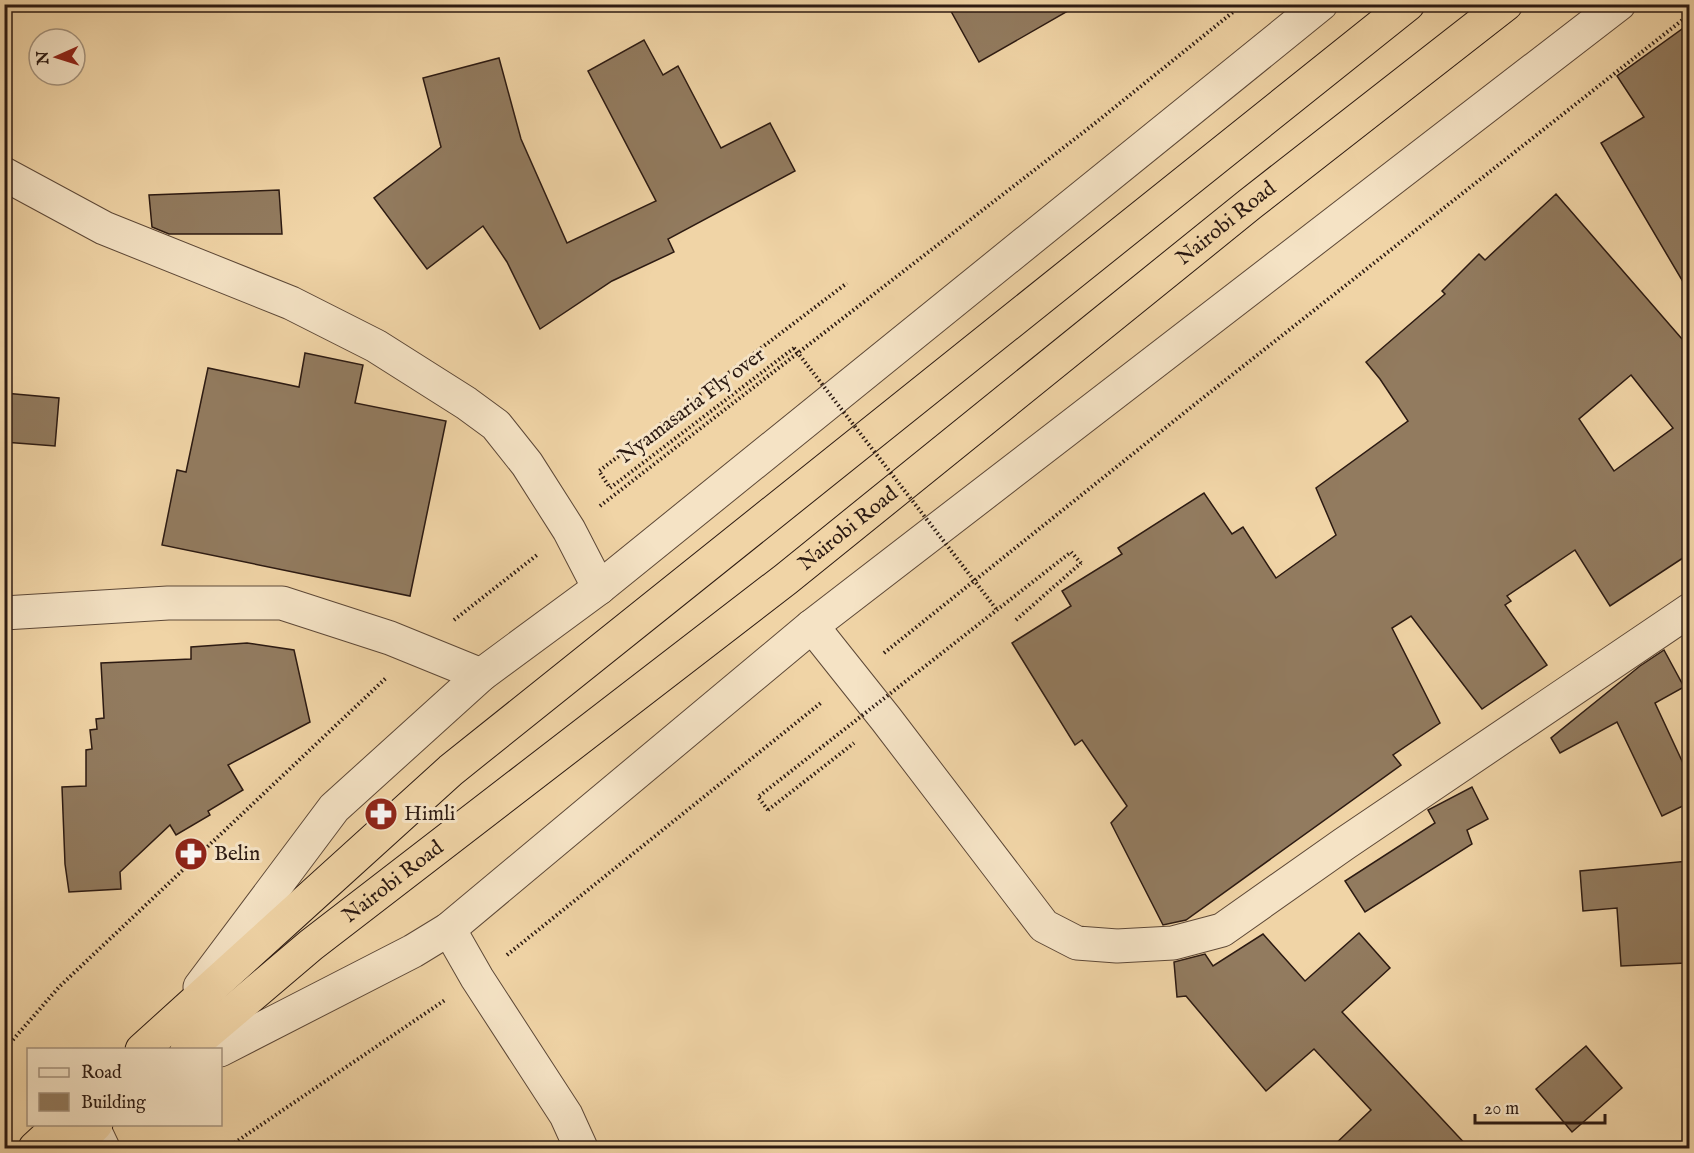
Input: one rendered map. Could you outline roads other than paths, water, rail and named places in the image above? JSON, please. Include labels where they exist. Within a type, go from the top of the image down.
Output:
[{"type":"highway","name":"Nairobi Road","points":[[144,1048],[451,770],[1408,4]]},
{"type":"highway","name":"Nairobi Road","points":[[189,1048],[310,945],[786,579],[1250,204],[1506,4]]},
{"type":"highway","points":[[35,1149],[85,1135]]},
{"type":"street","points":[[181,1013],[334,808],[481,675],[599,588],[1321,4]]},
{"type":"street","points":[[222,1049],[413,951],[449,929],[812,626],[1619,4]]},
{"type":"street","points":[[4,174],[104,228],[291,303],[376,346],[466,403],[496,425],[527,464],[569,530],[599,588]]},
{"type":"street","points":[[4,613],[168,603],[282,603],[390,638],[481,675]]},
{"type":"street","points":[[812,626],[886,718],[1044,926],[1077,943],[1117,946],[1173,943],[1222,930],[1689,609]]},
{"type":"street","points":[[449,929],[477,978],[566,1115],[580,1149]]},
{"type":"place","name":"Himli","points":[[381,814]]},
{"type":"place","name":"Belin","points":[[191,854]]}]
